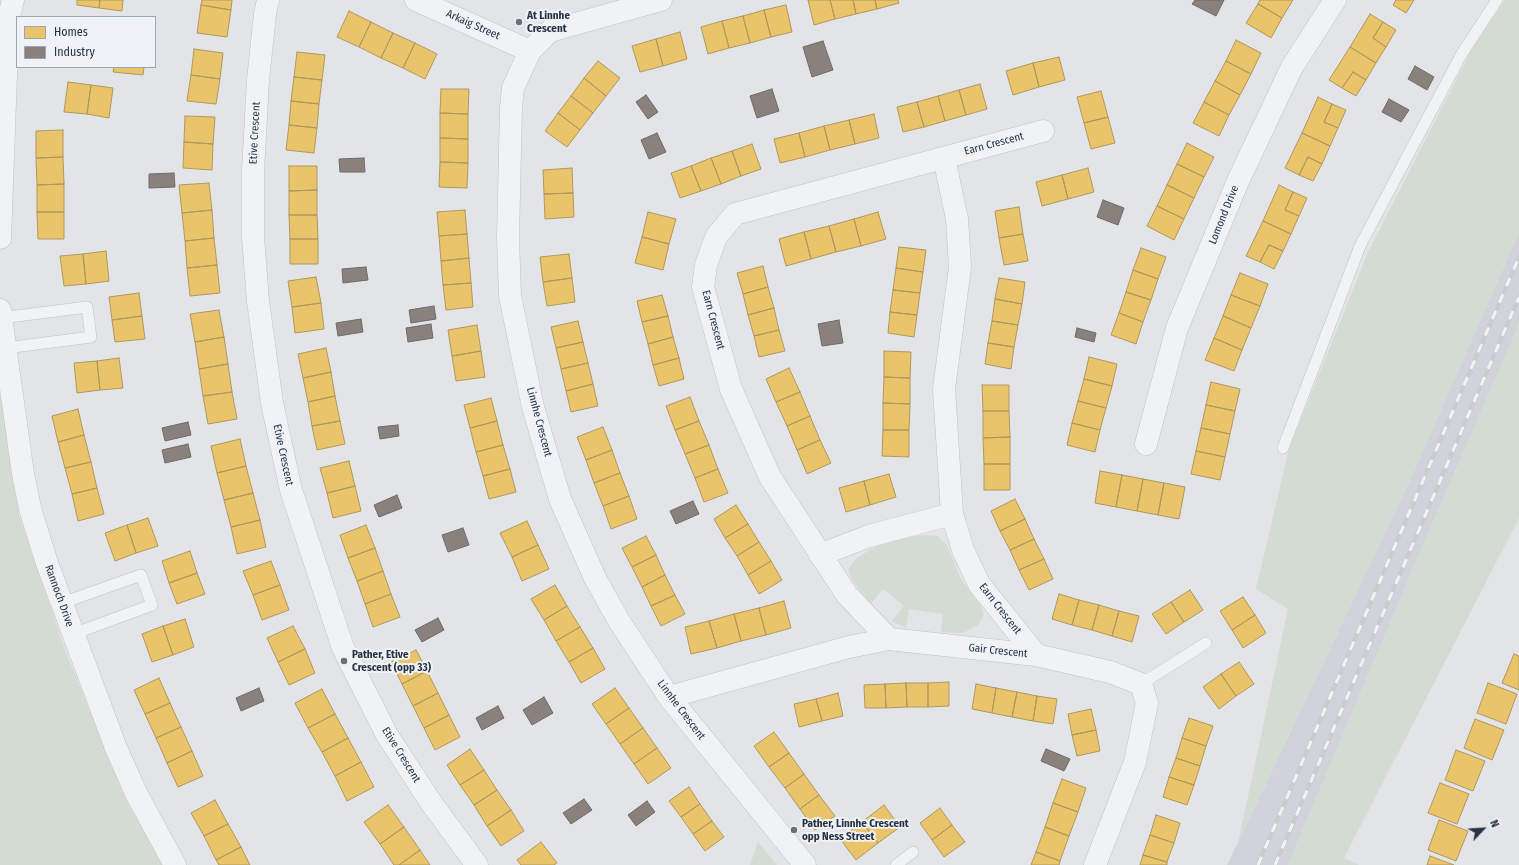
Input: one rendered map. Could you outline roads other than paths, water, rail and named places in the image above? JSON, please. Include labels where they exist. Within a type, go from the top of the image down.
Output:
[{"type":"street","name":"Etive Crescent","points":[[268,0],[265,14],[258,87],[253,171],[253,237],[258,301],[272,402],[291,490],[343,648],[387,735],[432,804],[476,865]]},
{"type":"street","name":"Arkaig Street","points":[[416,0],[530,51]]},
{"type":"street","name":"Linnhe Crescent","points":[[661,0],[550,31],[530,51],[513,88],[511,108],[508,238],[510,296],[533,407],[560,499],[595,578],[619,621],[669,697],[805,865]]},
{"type":"street","name":"Lomond Drive","points":[[1146,444],[1177,328],[1238,181],[1292,67],[1335,0]]},
{"type":"street","points":[[0,238],[12,52],[12,14]]},
{"type":"street","name":"Earn Crescent","points":[[889,639],[847,595],[770,477],[731,389],[703,287],[706,265],[716,237],[735,214],[1043,131]]},
{"type":"street","name":"Earn Crescent","points":[[944,158],[957,219],[960,267],[944,389],[952,514],[963,550],[979,584],[1036,655]]},
{"type":"street","name":"Rannoch Drive","points":[[1,314],[23,474],[31,512],[73,634],[116,748],[136,793],[176,865]]},
{"type":"street","points":[[820,555],[869,536],[952,514]]},
{"type":"street","name":"Gair Crescent","points":[[669,697],[849,647],[889,639],[1036,655],[1110,672],[1141,684]]},
{"type":"street","points":[[1095,865],[1136,762],[1147,703],[1141,684]]},
{"type":"lane","points":[[1283,448],[1360,246],[1461,55],[1497,0]]},
{"type":"lane","points":[[1,314],[87,306],[91,337],[6,348]]},
{"type":"lane","points":[[62,603],[141,575],[152,605],[73,634]]},
{"type":"lane","points":[[1141,684],[1206,643]]},
{"type":"lane","points":[[896,865],[913,852]]},
{"type":"railway","points":[[1258,865],[1519,257]]},
{"type":"railway","points":[[1275,865],[1519,297]]},
{"type":"place","name":"At Linnhe Crescent","points":[[519,22]]},
{"type":"place","name":"Pather, Etive Crescent (opp 33)","points":[[344,661]]},
{"type":"place","name":"Pather, Linnhe Crescent opp Ness Street","points":[[794,830]]}]
